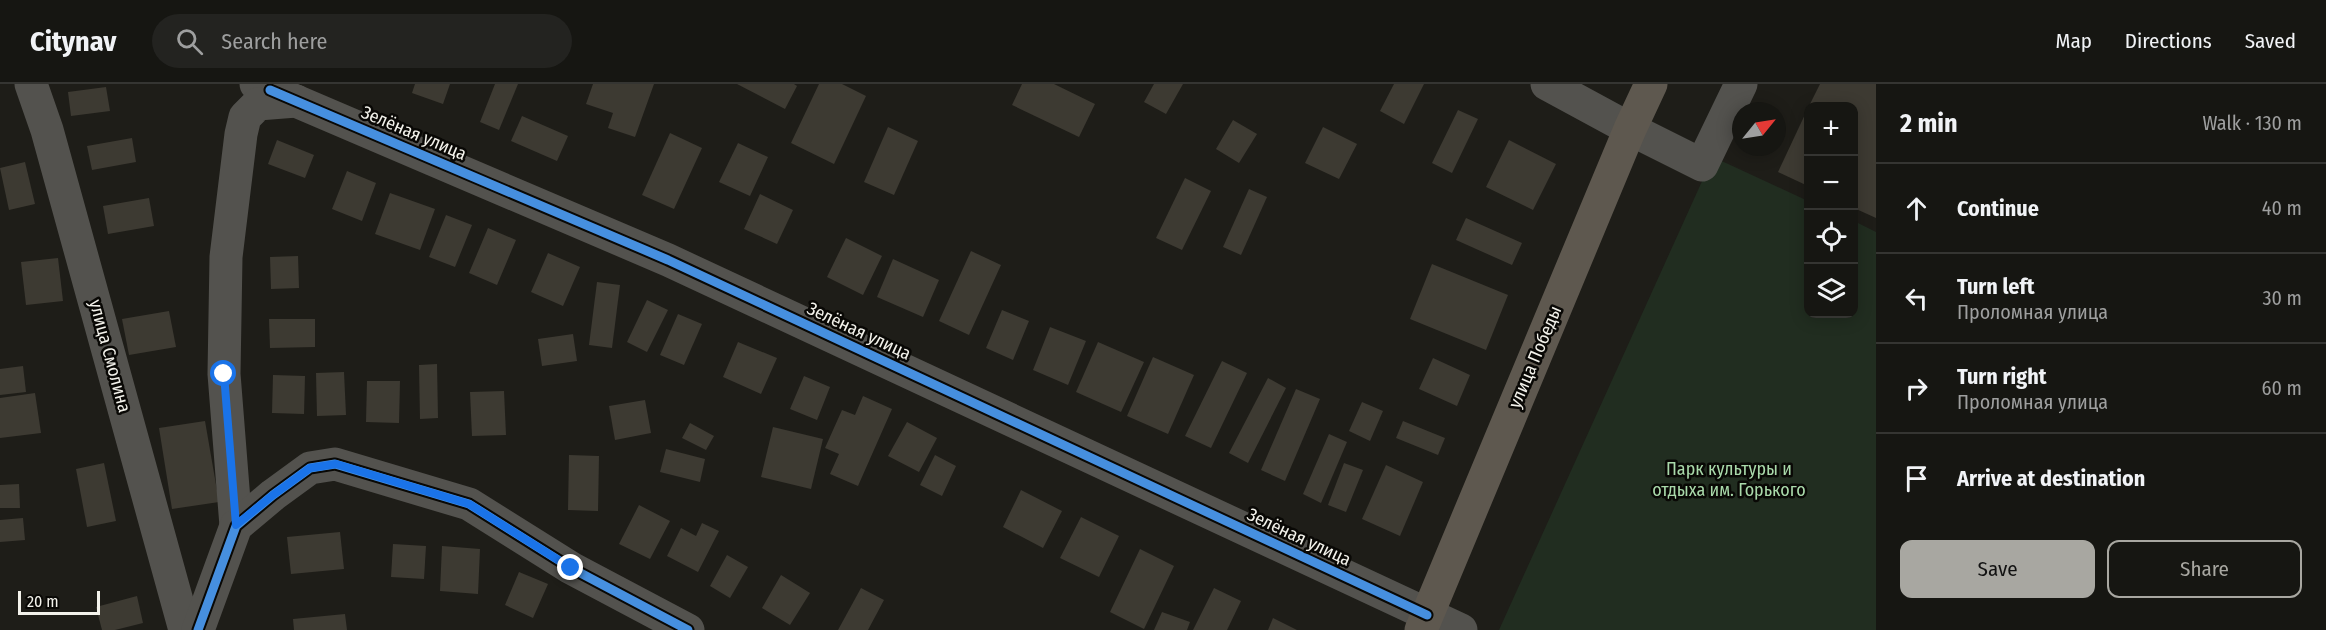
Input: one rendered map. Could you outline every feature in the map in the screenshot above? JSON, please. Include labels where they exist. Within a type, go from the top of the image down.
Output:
[{"type":"main road","name":"улица Победы","points":[[1424,622],[1630,129],[1651,84]]},
{"type":"street","name":"улица Смолина","points":[[31,84],[47,130],[185,630]]},
{"type":"street","points":[[1547,84],[1702,165],[1741,84]]},
{"type":"street","points":[[198,630],[236,525],[224,374],[226,257],[233,183],[244,117],[274,92]]},
{"type":"street","name":"Зелёная улица","points":[[274,92],[668,260],[1424,622],[1461,630]]},
{"type":"street","points":[[236,525],[310,468],[336,464],[469,504],[571,568],[688,630]]},
{"type":"green space","name":"Парк культуры и отдыха им. Горького","points":[[1713,157],[1804,199],[1804,318],[1858,318],[1858,223],[1876,232],[1876,630],[1499,630]]},
{"type":"building","points":[[415,84],[450,84],[443,104],[412,93]]},
{"type":"building","points":[[495,84],[518,84],[499,130],[480,122]]},
{"type":"building","points":[[593,84],[654,84],[635,137],[608,128],[613,113],[586,104]]},
{"type":"building","points":[[737,84],[794,84],[797,86],[785,109]]},
{"type":"building","points":[[819,84],[842,84],[866,96],[834,164],[791,143]]},
{"type":"building","points":[[1022,84],[1054,84],[1095,104],[1079,137],[1012,105]]},
{"type":"building","points":[[1154,84],[1183,84],[1166,114],[1144,102]]},
{"type":"building","points":[[1394,84],[1424,84],[1404,124],[1380,111]]},
{"type":"building","points":[[1820,84],[1876,84],[1876,218],[1858,210],[1858,102],[1811,102]]},
{"type":"building","points":[[106,87],[110,111],[71,116],[68,92]]},
{"type":"building","points":[[1458,110],[1478,119],[1452,173],[1432,163]]},
{"type":"building","points":[[522,116],[568,136],[557,161],[511,141]]},
{"type":"building","points":[[1804,117],[1804,184],[1778,172]]},
{"type":"building","points":[[1233,120],[1257,134],[1239,163],[1216,149]]},
{"type":"building","points":[[888,127],[918,141],[894,195],[864,182]]},
{"type":"building","points":[[1323,127],[1357,144],[1339,179],[1305,163]]},
{"type":"building","points":[[670,133],[702,148],[674,209],[642,195]]},
{"type":"building","points":[[132,138],[136,162],[92,170],[87,146]]},
{"type":"building","points":[[277,140],[314,155],[305,178],[268,164]]},
{"type":"building","points":[[1509,140],[1556,164],[1533,210],[1486,187]]},
{"type":"building","points":[[738,143],[768,157],[750,196],[719,182]]},
{"type":"building","points":[[25,162],[35,204],[9,210],[0,168]]},
{"type":"building","points":[[347,171],[376,183],[362,221],[332,209]]},
{"type":"building","points":[[1185,178],[1211,191],[1182,250],[1156,238]]},
{"type":"building","points":[[1249,189],[1267,197],[1241,255],[1223,247]]},
{"type":"building","points":[[390,193],[435,209],[420,250],[375,234]]},
{"type":"building","points":[[760,194],[793,210],[777,244],[744,229]]},
{"type":"building","points":[[149,198],[154,226],[108,234],[103,206]]},
{"type":"building","points":[[446,215],[472,225],[455,267],[429,257]]},
{"type":"building","points":[[1466,218],[1522,243],[1512,265],[1456,240]]},
{"type":"building","points":[[488,228],[516,240],[497,285],[469,273]]},
{"type":"building","points":[[846,238],[882,256],[863,295],[827,277]]},
{"type":"building","points":[[971,251],[1001,265],[969,335],[939,321]]},
{"type":"building","points":[[548,253],[580,267],[563,306],[531,292]]},
{"type":"building","points":[[298,256],[299,288],[271,289],[270,257]]},
{"type":"building","points":[[58,258],[63,301],[26,305],[21,262]]},
{"type":"building","points":[[893,259],[939,280],[923,317],[877,297]]},
{"type":"building","points":[[1432,264],[1508,295],[1486,350],[1410,319]]},
{"type":"building","points":[[597,282],[620,285],[612,348],[589,345]]},
{"type":"building","points":[[647,300],[668,310],[647,352],[627,342]]},
{"type":"building","points":[[1002,310],[1029,321],[1013,360],[986,348]]},
{"type":"building","points":[[169,311],[176,347],[129,355],[122,319]]},
{"type":"building","points":[[678,314],[702,324],[684,365],[660,355]]},
{"type":"building","points":[[269,319],[315,319],[315,347],[270,348]]},
{"type":"building","points":[[1050,327],[1086,341],[1068,385],[1033,370]]},
{"type":"building","points":[[573,334],[577,361],[542,366],[538,339]]},
{"type":"building","points":[[738,342],[777,358],[761,394],[723,377]]},
{"type":"building","points":[[1098,342],[1144,362],[1121,412],[1076,392]]},
{"type":"building","points":[[1153,357],[1194,375],[1168,434],[1127,416]]},
{"type":"building","points":[[1433,358],[1470,375],[1457,406],[1419,389]]},
{"type":"building","points":[[1222,361],[1247,373],[1211,448],[1185,436]]},
{"type":"building","points":[[437,364],[438,418],[420,419],[419,365]]},
{"type":"building","points":[[23,366],[26,392],[0,395],[0,369]]},
{"type":"building","points":[[344,372],[346,415],[317,416],[316,373]]},
{"type":"building","points":[[273,375],[305,376],[304,414],[272,413]]},
{"type":"building","points":[[804,376],[830,387],[817,420],[790,409]]},
{"type":"building","points":[[1268,378],[1286,388],[1248,463],[1229,453]]},
{"type":"building","points":[[367,381],[400,381],[399,423],[366,422]]},
{"type":"building","points":[[1296,389],[1320,399],[1285,481],[1261,470]]},
{"type":"building","points":[[504,391],[506,435],[472,436],[470,392]]},
{"type":"building","points":[[35,393],[41,433],[0,438],[0,398]]},
{"type":"building","points":[[863,396],[892,409],[858,486],[830,474],[839,454],[825,448],[842,410],[855,415]]},
{"type":"building","points":[[645,400],[651,433],[615,440],[609,406]]},
{"type":"building","points":[[1362,402],[1383,411],[1370,441],[1349,431]]},
{"type":"building","points":[[205,421],[219,502],[172,509],[159,428]]},
{"type":"building","points":[[1403,421],[1445,438],[1438,455],[1396,438]]},
{"type":"building","points":[[907,422],[937,438],[919,472],[888,456]]},
{"type":"building","points":[[690,423],[714,436],[706,450],[682,438]]},
{"type":"building","points":[[773,427],[823,439],[811,489],[761,477]]},
{"type":"building","points":[[1329,434],[1347,442],[1321,503],[1303,494]]},
{"type":"building","points":[[666,449],[705,459],[700,482],[660,472]]},
{"type":"building","points":[[569,455],[599,456],[598,511],[568,510]]},
{"type":"building","points":[[935,455],[956,466],[942,496],[920,485]]},
{"type":"building","points":[[104,463],[116,521],[87,527],[76,469]]},
{"type":"building","points":[[1344,463],[1363,470],[1346,512],[1328,505]]},
{"type":"building","points":[[1386,465],[1423,482],[1400,536],[1362,519]]},
{"type":"building","points":[[19,484],[20,508],[0,508],[0,485]]},
{"type":"building","points":[[1021,490],[1062,511],[1043,548],[1003,527]]},
{"type":"building","points":[[639,505],[670,521],[650,559],[619,544]]},
{"type":"building","points":[[1081,517],[1119,536],[1099,577],[1060,558]]},
{"type":"building","points":[[23,518],[25,540],[0,542],[0,520]]},
{"type":"building","points":[[702,523],[719,531],[698,572],[667,556],[681,528],[696,536]]},
{"type":"building","points":[[340,532],[344,569],[291,574],[287,537]]},
{"type":"building","points":[[393,544],[426,546],[424,579],[391,577]]},
{"type":"building","points":[[442,546],[480,549],[478,594],[440,591]]},
{"type":"building","points":[[1140,549],[1174,566],[1144,629],[1110,612]]},
{"type":"building","points":[[727,555],[748,567],[730,598],[710,586]]},
{"type":"building","points":[[519,572],[548,584],[533,618],[505,605]]},
{"type":"building","points":[[781,575],[810,593],[790,625],[762,608]]},
{"type":"building","points":[[861,588],[884,600],[868,630],[838,630]]},
{"type":"building","points":[[1214,588],[1241,601],[1227,630],[1193,630]]},
{"type":"building","points":[[137,596],[143,623],[115,630],[102,630],[96,607]]},
{"type":"building","points":[[1162,612],[1190,622],[1187,630],[1154,630]]},
{"type":"building","points":[[345,614],[347,630],[294,630],[293,619]]},
{"type":"building","points":[[1273,618],[1297,630],[1268,630]]},
{"type":"cycle path","points":[[270,90],[668,260],[1427,615]]},
{"type":"cycle path","points":[[198,630],[236,526],[310,468],[335,464],[469,504],[571,568],[688,630]]},
{"type":"route","points":[[224,374],[236,525],[310,468],[336,464],[469,504],[571,568]]}]
